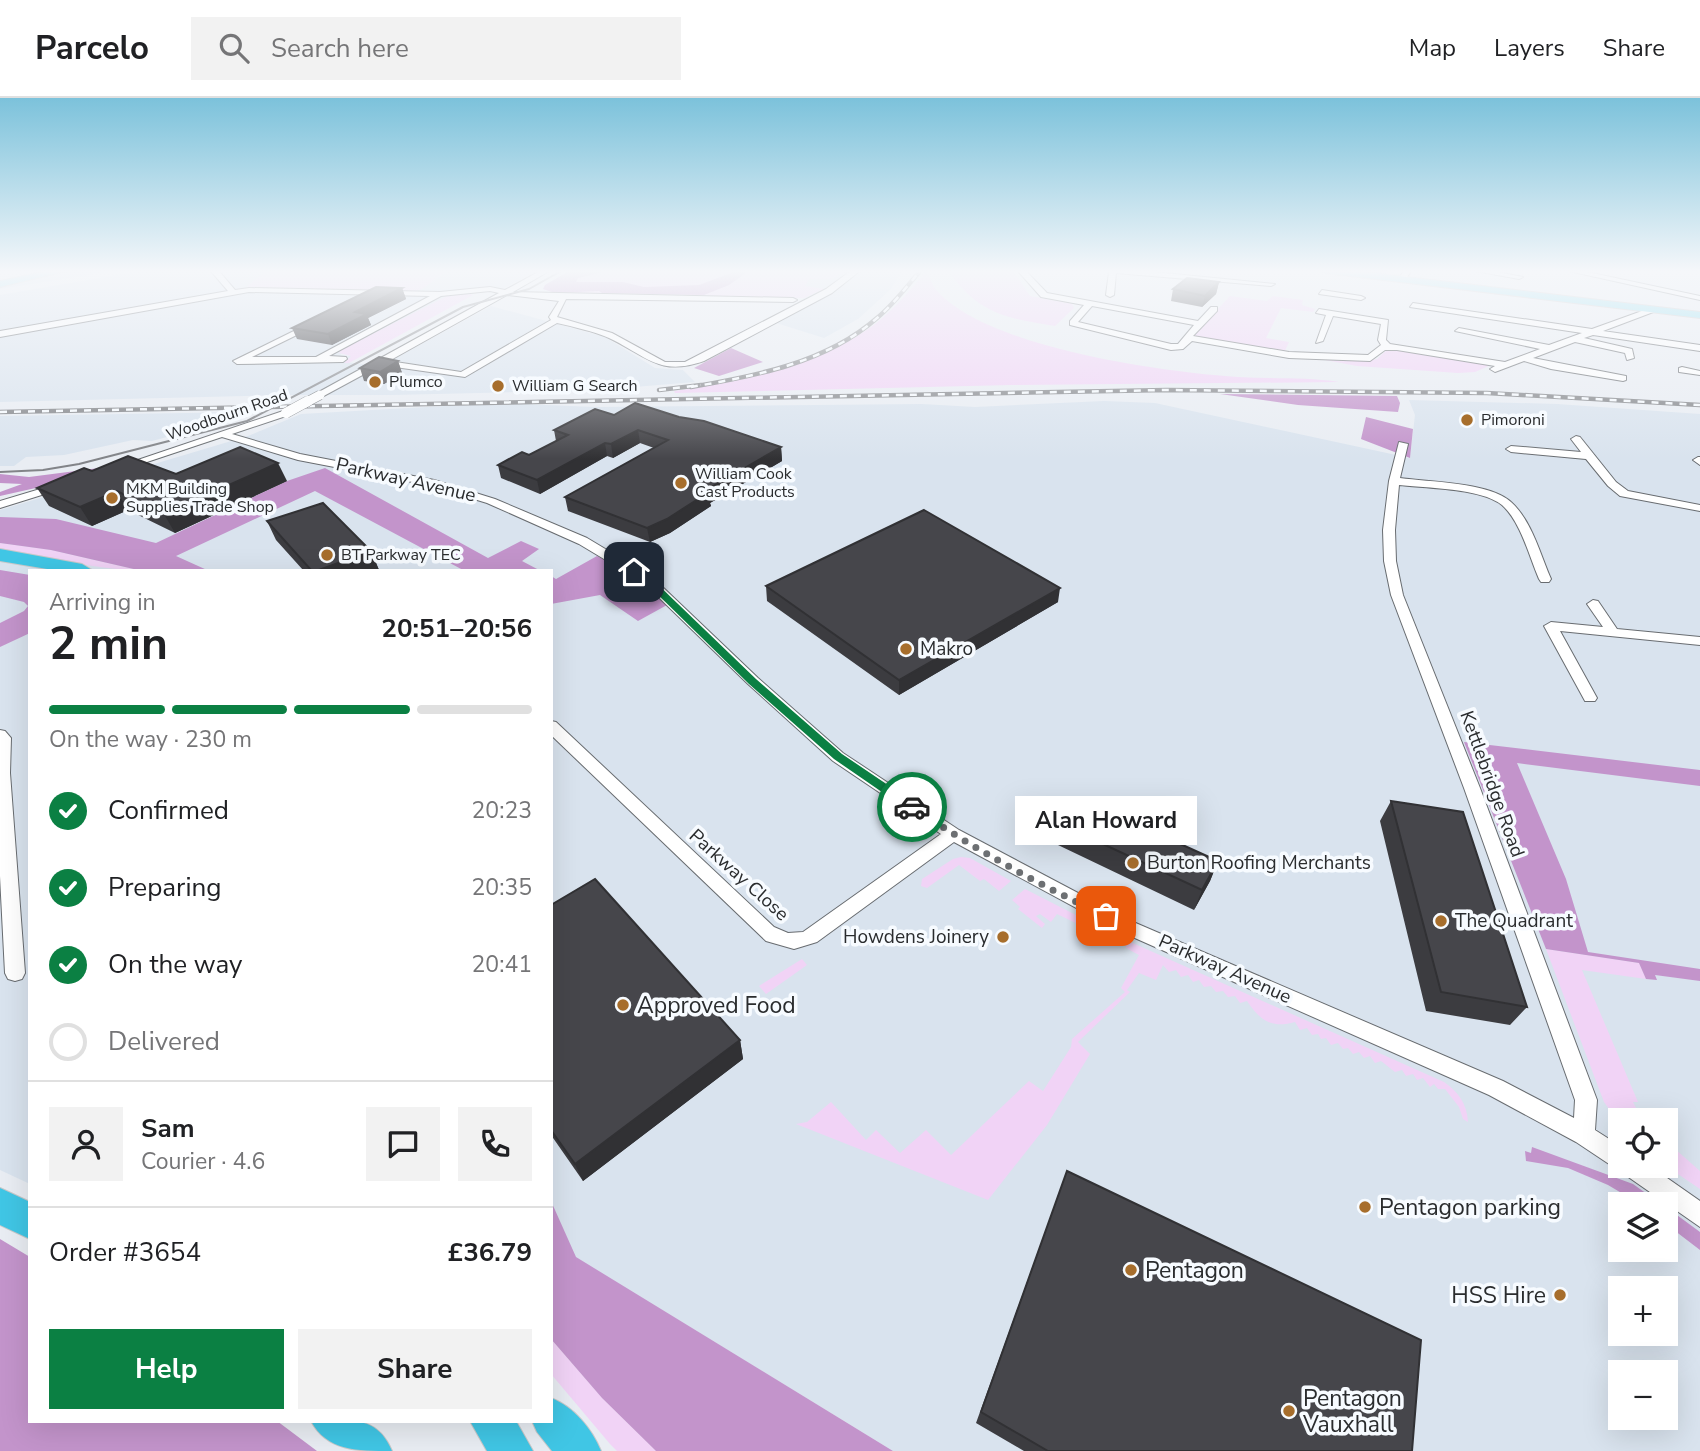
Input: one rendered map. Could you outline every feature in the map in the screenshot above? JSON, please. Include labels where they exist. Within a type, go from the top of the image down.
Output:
[{"type":"highway","points":[[0,555],[77,569]]},
{"type":"highway","points":[[0,566],[28,571]]},
{"type":"highway","points":[[0,1206],[28,1220]]},
{"type":"highway","points":[[553,1420],[580,1451]]},
{"type":"highway","points":[[335,1423],[371,1451]]},
{"type":"highway","points":[[492,1423],[512,1451]]},
{"type":"street","points":[[294,333],[236,360],[343,359]]},
{"type":"street","points":[[316,360],[366,333]]},
{"type":"street","name":"Woodbourn Road","points":[[110,470],[225,435],[286,413],[432,333]]},
{"type":"street","points":[[379,362],[462,375],[534,333]]},
{"type":"street","points":[[601,333],[658,363],[672,366],[688,365],[749,333]]},
{"type":"street","points":[[1114,333],[1171,347],[1180,347],[1190,338],[1190,333]]},
{"type":"street","points":[[1319,341],[1323,333]]},
{"type":"street","points":[[1385,333],[1382,340],[1388,347]]},
{"type":"street","points":[[1471,333],[1552,348]]},
{"type":"street","points":[[1492,370],[1595,333]]},
{"type":"street","points":[[1596,333],[1700,348]]},
{"type":"street","points":[[1190,338],[1309,357],[1370,358],[1375,357],[1379,349],[1388,347],[1505,365]]},
{"type":"street","points":[[1575,339],[1629,351],[1630,358]]},
{"type":"street","points":[[1524,358],[1551,366],[1623,378]]},
{"type":"street","points":[[1682,370],[1700,374]]},
{"type":"street","name":"Parkway Avenue","points":[[225,435],[269,450],[388,473],[452,489],[503,506],[583,541],[648,580],[760,688],[838,757],[953,834],[1125,926],[1496,1088],[1608,1150]]},
{"type":"street","points":[[1576,439],[1612,484],[1624,494],[1700,508]]},
{"type":"street","name":"Kettlebridge Road","points":[[1403,444],[1390,508],[1390,561],[1397,595],[1472,788],[1586,1100],[1584,1135]]},
{"type":"street","points":[[1511,449],[1589,456]]},
{"type":"street","points":[[1394,481],[1483,494],[1504,501],[1515,516],[1545,579]]},
{"type":"street","points":[[0,503],[74,482]]},
{"type":"street","points":[[1593,604],[1612,631]]},
{"type":"street","points":[[1590,698],[1551,626],[1700,641]]},
{"type":"street","name":"Parkway Close","points":[[553,728],[768,932],[782,940],[796,941],[810,937],[953,834]]},
{"type":"street","points":[[0,735],[3,738],[1,773],[15,973]]},
{"type":"street","points":[[1649,1178],[1700,1214]]},
{"type":"shaded area","points":[[0,333],[380,333],[340,355],[352,356],[345,362],[381,366],[441,333],[591,333],[605,337],[655,368],[683,370],[695,382],[598,390],[0,402]]},
{"type":"shaded area","points":[[374,333],[403,333],[349,363],[344,363],[351,356],[339,353]]},
{"type":"shaded area","points":[[809,333],[833,333],[824,338]]},
{"type":"shaded area","points":[[862,333],[1011,333],[1079,354],[1124,363],[1238,377],[1339,382],[674,391],[771,372],[841,345]]},
{"type":"shaded area","points":[[1268,333],[1266,338],[1289,342],[1284,353],[1194,335]]},
{"type":"shaded area","points":[[731,348],[763,362],[719,376],[694,368]]},
{"type":"shaded area","points":[[1388,349],[1493,364],[1475,372],[1458,373],[1357,366],[1325,360],[1377,359]]},
{"type":"shaded area","points":[[1220,394],[1397,396],[1400,403],[1398,412],[1298,405]]},
{"type":"shaded area","points":[[1409,400],[1557,404],[1700,414],[1700,1451],[893,1451],[575,1257],[553,1206],[553,569],[28,569],[28,1183],[0,1170],[0,510],[248,436],[301,414],[498,403],[595,407],[922,404],[975,407],[1104,401],[1155,403],[1410,458],[1415,415]]},
{"type":"shaded area","points":[[250,412],[152,441],[133,440],[64,455],[26,457],[14,466],[0,466],[0,416]]},
{"type":"shaded area","points":[[1366,417],[1413,429],[1410,458],[1361,439]]},
{"type":"shaded area","points":[[99,468],[49,485],[0,496],[0,492],[22,484],[0,483],[0,474],[29,477]]},
{"type":"shaded area","points":[[325,468],[488,558],[521,541],[539,549],[522,561],[537,569],[461,569],[315,491],[176,556],[205,569],[134,569],[51,550],[0,543],[0,517],[56,519],[156,543],[287,481]]},
{"type":"shaded area","points":[[0,543],[51,550],[134,569],[104,568],[0,549]]},
{"type":"shaded area","points":[[597,556],[633,575],[667,605],[638,621],[600,595],[553,604],[553,577],[556,579]]},
{"type":"shaded area","points":[[0,570],[28,575],[28,606],[24,602],[0,596]]},
{"type":"shaded area","points":[[28,606],[28,634],[0,647],[0,623],[24,611]]},
{"type":"shaded area","points":[[1464,742],[1700,770],[1700,786],[1517,763],[1566,879],[1588,952],[1700,969],[1700,981],[1655,975],[1657,980],[1646,979],[1639,963],[1546,949]]},
{"type":"shaded area","points":[[970,858],[1011,881],[999,891],[959,865],[927,888],[921,886],[922,879],[953,859]]},
{"type":"shaded area","points":[[1025,889],[1113,934],[1107,938],[1057,914],[1051,922],[1040,914],[1036,916],[1045,924],[1042,928],[1018,909],[1020,907],[1012,900]]},
{"type":"shaded area","points":[[1126,940],[1444,1082],[1461,1099],[1468,1122],[1463,1119],[1459,1107],[1445,1089],[1438,1089],[1434,1084],[1430,1087],[1423,1078],[1417,1080],[1413,1074],[1406,1076],[1402,1070],[1395,1072],[1381,1061],[1375,1063],[1370,1056],[1364,1058],[1359,1052],[1353,1054],[1338,1043],[1331,1045],[1326,1038],[1321,1039],[1318,1034],[1312,1035],[1307,1028],[1300,1030],[1295,1022],[1279,1024],[1267,1021],[1247,1001],[1240,1003],[1235,996],[1228,997],[1223,991],[1216,992],[1211,986],[1204,987],[1199,980],[1193,982],[1188,975],[1181,977],[1176,970],[1169,972],[1163,965],[1156,980],[1139,973],[1127,990],[1130,992],[1078,1042],[1090,1054],[1047,1125],[988,1200],[796,1124],[807,1122],[831,1102],[866,1140],[876,1130],[900,1153],[926,1130],[951,1155],[1029,1081],[1043,1091],[1071,1047],[1072,1039],[1125,992],[1121,988],[1139,955],[1126,948]]},
{"type":"shaded area","points":[[1546,949],[1639,963],[1646,979],[1582,970],[1638,1102],[1633,1102],[1636,1108],[1608,1108]]},
{"type":"shaded area","points":[[802,959],[807,965],[766,994],[759,986]]},
{"type":"shaded area","points":[[1532,1147],[1608,1175],[1608,1178],[1633,1184],[1644,1192],[1620,1192],[1568,1168],[1526,1161],[1525,1151],[1531,1153]]},
{"type":"shaded area","points":[[1678,1152],[1700,1171],[1700,1189],[1678,1174]]},
{"type":"shaded area","points":[[553,1205],[576,1257],[893,1451],[656,1451],[602,1398],[553,1341]]},
{"type":"shaded area","points":[[1678,1216],[1700,1232],[1700,1250],[1678,1233]]},
{"type":"shaded area","points":[[0,1239],[28,1256],[28,1423],[280,1423],[317,1451],[0,1451]]},
{"type":"shaded area","points":[[553,1341],[602,1398],[656,1451],[617,1451],[553,1376]]},
{"type":"building","points":[[379,357],[398,361],[380,372],[360,368]]},
{"type":"building","points":[[635,403],[679,417],[704,421],[781,447],[705,491],[709,492],[667,519],[647,528],[565,497],[668,440],[638,430],[611,444],[605,443],[537,480],[498,465],[522,452],[529,455],[568,435],[554,430],[595,409],[614,415]]},
{"type":"building","points":[[240,447],[278,463],[164,514],[117,491],[80,507],[37,488],[84,468],[92,471],[128,456],[176,474]]},
{"type":"building","points":[[323,503],[371,551],[322,569],[310,569],[267,521]]},
{"type":"building","name":"Makro","points":[[924,510],[1060,588],[899,680],[766,586]]},
{"type":"building","points":[[1081,799],[1218,861],[1202,890],[1062,825]]},
{"type":"building","name":"The Quadrant","points":[[1391,801],[1463,812],[1527,1007],[1441,992]]},
{"type":"building","name":"Approved Food","points":[[595,879],[740,1040],[575,1164],[553,1133],[553,904]]},
{"type":"building","name":"Pentagon","points":[[1067,1171],[1421,1340],[1412,1451],[1048,1451],[981,1412]]},
{"type":"tram line","points":[[0,472],[43,470],[79,464],[247,421],[413,333]]},
{"type":"railway","points":[[691,387],[789,365],[813,357],[857,333]]},
{"type":"railway","points":[[659,390],[701,385]]},
{"type":"railway","points":[[0,412],[1167,390],[1487,393],[1700,405]]},
{"type":"way so far","points":[[912,807],[1018,871],[1106,916]]},
{"type":"place","name":"Plumco","points":[[375,382]]},
{"type":"place","name":"William G Search","points":[[498,386]]},
{"type":"place","name":"Pimoroni","points":[[1467,420]]},
{"type":"place","name":"William Cook Cast Products","points":[[681,483]]},
{"type":"place","name":"MKM Building Supplies Trade Shop","points":[[112,498]]},
{"type":"place","name":"BT Parkway TEC","points":[[327,555]]},
{"type":"place","name":"Makro","points":[[906,649]]},
{"type":"place","name":"Burton Roofing Merchants","points":[[1133,863]]},
{"type":"place","name":"Alan Howard","points":[[1106,916]]},
{"type":"place","name":"The Quadrant","points":[[1441,921]]},
{"type":"place","name":"Howdens Joinery","points":[[1003,937]]},
{"type":"place","name":"Approved Food","points":[[623,1005]]},
{"type":"place","name":"Pentagon parking","points":[[1365,1207]]},
{"type":"place","name":"Pentagon","points":[[1131,1270]]},
{"type":"place","name":"HSS Hire","points":[[1560,1295]]},
{"type":"place","name":"Pentagon Vauxhall","points":[[1289,1411]]},
{"type":"route","points":[[634,572],[648,580],[753,681],[838,757],[912,807]]}]
